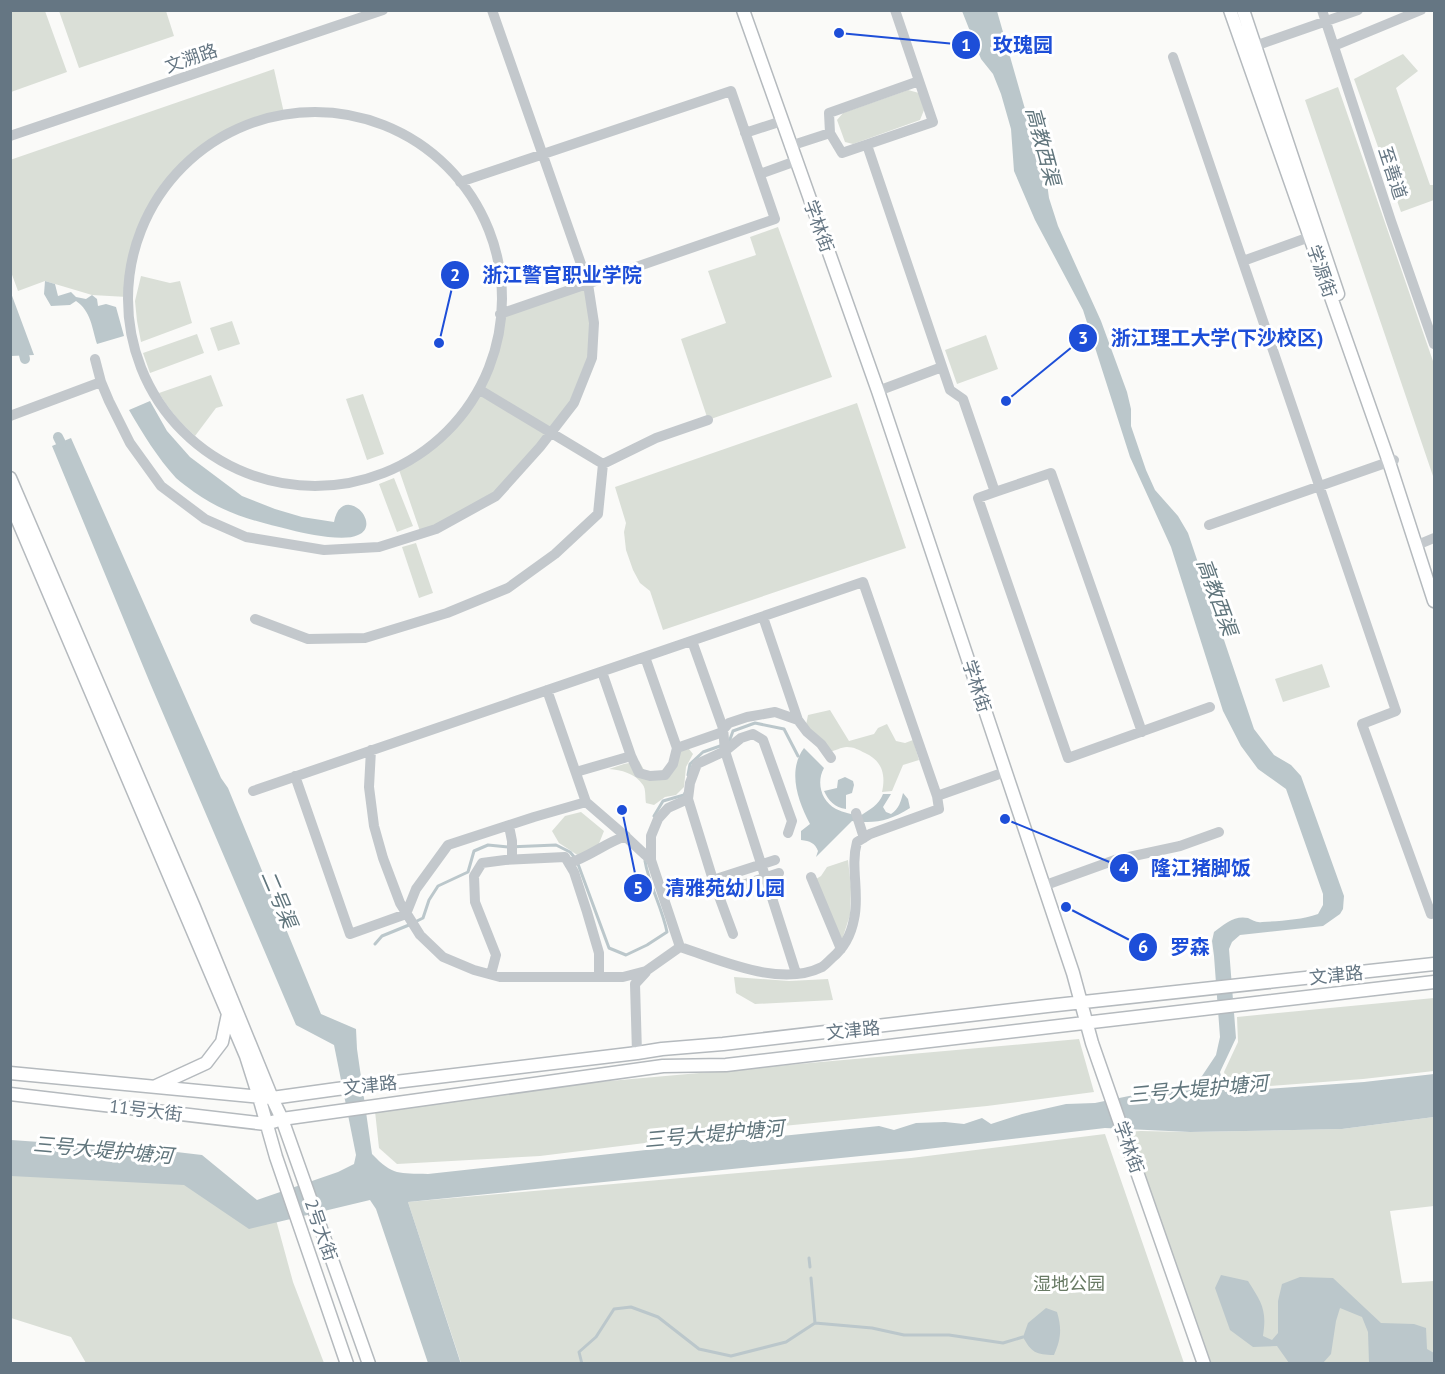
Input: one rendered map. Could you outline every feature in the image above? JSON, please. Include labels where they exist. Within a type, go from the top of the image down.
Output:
[{"type":"main road","name":"学林街","points":[[743,10],[878,391],[1082,1003],[1092,1043],[1204,1364]]},
{"type":"main road","name":"学源街","points":[[1230,10],[1314,236],[1434,579]]},
{"type":"main road","name":"学源街","points":[[1243,10],[1314,236]]},
{"type":"main road","name":"学源街","points":[[1392,461],[1434,601]]},
{"type":"main road","points":[[10,478],[194,907],[266,1098]]},
{"type":"main road","points":[[10,502],[246,1056],[266,1098]]},
{"type":"main road","name":"文津路","points":[[266,1098],[637,1053],[662,1048],[735,1043],[1434,964]]},
{"type":"main road","name":"文津路","points":[[282,1119],[663,1066],[726,1065],[1434,982]]},
{"type":"main road","points":[[155,1087],[206,1063],[222,1042],[228,1014]]},
{"type":"main road","name":"11号大街","points":[[10,1073],[266,1098]]},
{"type":"main road","name":"11号大街","points":[[10,1094],[266,1124],[282,1119]]},
{"type":"main road","name":"2号大街","points":[[266,1098],[282,1119],[369,1364]]},
{"type":"main road","name":"2号大街","points":[[266,1098],[266,1124],[348,1364]]},
{"type":"street","name":"文溯路","points":[[10,136],[382,10]]},
{"type":"street","points":[[95,359],[101,382],[130,443],[161,486],[205,519],[246,537],[324,550],[379,547],[436,529],[496,496],[574,403],[592,358],[594,323],[588,284],[492,10]]},
{"type":"street","points":[[895,10],[933,122],[842,153],[830,133],[829,113],[919,81]]},
{"type":"street","points":[[1255,46],[1324,16],[1358,10]]},
{"type":"street","points":[[1334,46],[1421,10]]},
{"type":"street","name":"至善道","points":[[1324,16],[1434,344]]},
{"type":"street","points":[[1173,57],[1396,711],[1362,724],[1431,914]]},
{"type":"street","points":[[460,182],[731,91],[775,219],[500,314]]},
{"type":"street","points":[[336,112],[387,125],[432,152],[460,182],[468,190],[492,237],[502,288],[498,340],[480,390],[449,432],[407,464],[379,475],[358,483],[306,487],[255,478],[208,454],[170,418],[148,384],[134,350],[127,297],[135,245],[156,198],[190,158],[234,129],[284,113],[336,112]]},
{"type":"street","points":[[746,133],[782,122]]},
{"type":"street","points":[[790,146],[830,133]]},
{"type":"street","points":[[867,145],[950,390],[963,399],[995,492]]},
{"type":"street","points":[[760,174],[796,161]]},
{"type":"street","points":[[1243,261],[1314,236]]},
{"type":"street","points":[[878,391],[942,367]]},
{"type":"street","points":[[10,416],[101,382]]},
{"type":"street","points":[[480,390],[603,464]]},
{"type":"street","points":[[603,464],[656,438],[708,420]]},
{"type":"street","points":[[1209,525],[1392,461]]},
{"type":"street","points":[[255,619],[308,639],[365,638],[447,612],[508,588],[555,554],[598,514],[603,464]]},
{"type":"street","points":[[1142,732],[1051,473],[978,498],[1068,758],[1142,732],[1210,707]]},
{"type":"street","points":[[1422,543],[1434,538]]},
{"type":"street","points":[[253,791],[863,582],[937,796],[939,809],[870,834],[857,842],[854,853],[855,918],[849,938],[822,967],[796,974],[779,975],[755,972],[680,947]]},
{"type":"street","points":[[763,617],[798,720],[831,758]]},
{"type":"street","points":[[692,640],[724,733],[725,751],[796,974]]},
{"type":"street","points":[[602,672],[630,756],[639,773],[650,776],[665,775],[674,764],[677,748],[645,657]]},
{"type":"street","points":[[548,690],[586,802],[651,860]]},
{"type":"street","points":[[724,733],[729,723],[775,712],[798,720]]},
{"type":"street","points":[[677,748],[724,733]]},
{"type":"street","points":[[733,934],[713,880],[688,799],[690,783],[697,764],[725,751],[741,738],[753,734],[763,740],[792,821],[788,832]]},
{"type":"street","points":[[371,750],[369,787],[374,826],[383,858],[400,903],[420,935],[443,957],[474,970],[500,976],[623,977],[646,971],[680,947]]},
{"type":"street","points":[[576,772],[630,756]]},
{"type":"street","points":[[937,796],[1005,772]]},
{"type":"street","points":[[295,776],[350,934],[408,916]]},
{"type":"street","points":[[680,947],[651,860],[651,836],[658,819],[668,808],[688,799]]},
{"type":"street","points":[[408,916],[416,889],[448,845],[586,802]]},
{"type":"street","points":[[856,813],[864,838]]},
{"type":"street","points":[[509,826],[512,851]]},
{"type":"street","points":[[1043,886],[1115,860],[1180,846],[1219,832]]},
{"type":"street","points":[[573,862],[613,840],[626,836]]},
{"type":"street","points":[[491,974],[496,955],[475,902],[474,876],[482,863],[512,851],[564,857],[573,862]]},
{"type":"street","points":[[713,880],[775,860]]},
{"type":"street","points":[[573,862],[599,953],[599,977]]},
{"type":"street","points":[[718,893],[779,873]]},
{"type":"street","points":[[811,877],[841,949]]},
{"type":"street","points":[[637,1053],[635,984],[646,971]]},
{"type":"green space","points":[[11,10],[45,11],[67,72],[11,92]]},
{"type":"green space","points":[[59,11],[166,11],[174,36],[79,68]]},
{"type":"green space","points":[[1403,54],[1418,71],[1396,88],[1430,185],[1434,185],[1434,200],[1401,212],[1354,79]]},
{"type":"green space","points":[[274,69],[284,113],[234,129],[190,158],[156,198],[135,245],[127,297],[92,295],[45,281],[18,291],[11,272],[10,160]]},
{"type":"green space","points":[[1338,87],[1434,364],[1434,479],[1305,100]]},
{"type":"green space","points":[[908,90],[919,93],[924,110],[920,120],[853,144],[845,142],[837,120],[843,113]]},
{"type":"green space","points":[[778,227],[832,377],[708,420],[681,339],[726,323],[708,271],[756,255],[750,237]]},
{"type":"green space","points":[[141,276],[170,283],[180,281],[192,323],[141,342],[135,301]]},
{"type":"green space","points":[[588,284],[592,358],[574,403],[496,496],[421,534],[398,467],[449,432],[480,390],[498,340],[500,314]]},
{"type":"green space","points":[[232,321],[240,344],[218,351],[210,328]]},
{"type":"green space","points":[[197,334],[204,353],[150,373],[143,353]]},
{"type":"green space","points":[[986,335],[998,369],[957,384],[945,350]]},
{"type":"green space","points":[[211,375],[223,406],[216,408],[195,436],[175,416],[159,393]]},
{"type":"green space","points":[[363,394],[384,454],[367,460],[346,399]]},
{"type":"green space","points":[[857,403],[906,548],[663,630],[650,591],[640,583],[626,550],[624,532],[626,523],[615,487]]},
{"type":"green space","points":[[394,478],[413,526],[397,532],[379,484]]},
{"type":"green space","points":[[416,543],[433,593],[419,598],[402,547]]},
{"type":"green space","points":[[1322,664],[1330,687],[1283,702],[1275,679]]},
{"type":"green space","points":[[830,710],[849,741],[874,734],[878,728],[887,724],[896,741],[905,743],[913,740],[919,760],[903,765],[892,791],[882,792],[883,774],[879,764],[871,756],[845,747],[829,752],[806,725],[808,715]]},
{"type":"green space","points":[[689,749],[693,754],[686,767],[684,787],[676,795],[665,797],[654,805],[646,803],[644,787],[640,781],[623,771],[609,769],[639,761],[644,770],[659,773],[680,750]]},
{"type":"green space","points":[[581,812],[604,831],[598,846],[582,858],[559,843],[552,831],[565,816]]},
{"type":"green space","points":[[848,860],[851,887],[850,915],[842,940],[816,879],[827,867]]},
{"type":"green space","points":[[734,977],[789,981],[828,979],[833,1000],[755,1004],[736,993]]},
{"type":"green space","points":[[1434,998],[1434,1071],[1229,1089],[1224,1072],[1238,1042],[1237,1017]]},
{"type":"green space","points":[[1079,1039],[1094,1092],[987,1106],[783,1126],[540,1156],[397,1164],[379,1148],[374,1102]]},
{"type":"green space","points":[[1434,1117],[1434,1206],[1390,1211],[1402,1283],[1434,1281],[1434,1363],[1204,1363],[1123,1132],[1342,1129]]},
{"type":"green space","name":"湿地公园","points":[[1105,1134],[1184,1363],[461,1363],[408,1202],[911,1158]]},
{"type":"green space","points":[[11,1157],[191,1164],[275,1216],[293,1282],[324,1363],[86,1363],[71,1337],[11,1318]]},
{"type":"water","name":"三号大堤护塘河","points":[[962,11],[997,11],[1046,176],[1049,198],[1058,226],[1101,321],[1127,392],[1131,409],[1131,426],[1146,470],[1155,490],[1178,516],[1188,533],[1254,729],[1274,755],[1291,765],[1301,776],[1344,896],[1343,909],[1340,914],[1323,926],[1240,935],[1232,942],[1229,949],[1236,1038],[1220,1072],[1225,1092],[1364,1082],[1434,1074],[1434,1117],[1342,1129],[1190,1132],[1105,1128],[910,1151],[408,1202],[461,1364],[428,1363],[376,1209],[370,1200],[249,1229],[184,1185],[11,1176],[11,1140],[168,1151],[202,1155],[257,1200],[338,1172],[354,1164],[356,1155],[334,1045],[296,1025],[52,446],[71,438],[221,778],[228,788],[321,1014],[356,1029],[372,1154],[391,1170],[428,1174],[879,1126],[894,1130],[916,1123],[964,1124],[982,1118],[991,1124],[1066,1104],[1095,1103],[1186,1088],[1202,1076],[1216,1055],[1220,1037],[1212,941],[1214,932],[1226,923],[1243,917],[1260,922],[1298,919],[1318,914],[1323,905],[1323,894],[1286,789],[1258,769],[1241,746],[1223,711],[1171,547],[1130,457],[1083,310],[1035,220],[1014,171],[1011,129],[1001,94],[993,74],[981,59]]},
{"type":"water","points":[[45,281],[55,284],[58,296],[71,292],[76,297],[86,299],[92,295],[97,299],[98,306],[106,304],[116,307],[124,336],[97,344],[90,320],[81,305],[76,301],[70,305],[51,306],[44,294]]},
{"type":"water","points":[[11,293],[34,355],[11,356]]},
{"type":"water","points":[[150,401],[167,431],[190,457],[242,496],[302,517],[334,522],[338,510],[345,505],[352,505],[364,515],[365,530],[352,537],[325,537],[240,516],[206,500],[180,482],[169,470],[129,410]]},
{"type":"water","points":[[804,748],[824,768],[820,779],[821,791],[831,806],[836,809],[860,816],[876,804],[883,794],[891,794],[883,807],[891,814],[898,807],[903,793],[908,799],[910,808],[882,820],[852,821],[816,857],[818,851],[814,844],[801,840],[801,831],[810,824],[798,796],[795,776],[796,766]]},
{"type":"water","points":[[845,777],[853,781],[854,785],[852,793],[846,795],[846,809],[832,803],[824,791],[837,788],[838,780]]},
{"type":"water","points":[[1221,1275],[1248,1281],[1264,1313],[1263,1336],[1272,1340],[1278,1333],[1278,1301],[1282,1284],[1300,1277],[1333,1278],[1381,1323],[1414,1324],[1426,1328],[1427,1349],[1434,1353],[1434,1363],[1369,1363],[1368,1332],[1362,1317],[1340,1308],[1331,1354],[1323,1363],[1289,1363],[1277,1346],[1253,1347],[1230,1330],[1215,1288]]},
{"type":"water","points":[[1046,1308],[1057,1312],[1060,1324],[1059,1339],[1054,1355],[1035,1352],[1023,1337],[1028,1323]]},
{"type":"waterway","name":"二号渠","points":[[24,355],[25,359]]},
{"type":"waterway","name":"二号渠","points":[[58,437],[61,443]]},
{"type":"waterway","points":[[729,742],[733,731],[755,723],[784,729],[798,756]]},
{"type":"waterway","points":[[688,775],[690,764],[703,752],[723,745]]},
{"type":"waterway","points":[[654,816],[663,801],[685,793]]},
{"type":"waterway","points":[[415,922],[423,918],[429,900],[438,886],[468,872],[474,851],[488,845],[508,847],[556,845],[570,852],[575,858]]},
{"type":"waterway","points":[[578,864],[609,948],[626,955],[667,932],[645,861]]},
{"type":"waterway","points":[[375,944],[382,936],[409,925]]},
{"type":"waterway","points":[[809,1258],[810,1267]]},
{"type":"waterway","points":[[811,1278],[815,1323]]},
{"type":"waterway","points":[[582,1364],[579,1352],[596,1337],[614,1309],[631,1307],[658,1317],[699,1349],[731,1356],[786,1342],[815,1323],[872,1328],[904,1335],[949,1335],[1003,1343],[1023,1337]]},
{"type":"place","name":"玫瑰园","points":[[839,33]]},
{"type":"place","name":"浙江警官职业学院","points":[[439,343]]},
{"type":"place","name":"浙江理工大学(下沙校区)","points":[[1006,401]]},
{"type":"place","name":"清雅苑幼儿园","points":[[622,810]]},
{"type":"place","name":"隆江猪脚饭","points":[[1005,819]]},
{"type":"place","name":"罗森","points":[[1066,907]]},
{"type":"water label","name":"高教西渠","points":[[1043,146]]},
{"type":"water label","name":"高教西渠","points":[[1217,597]]}]
